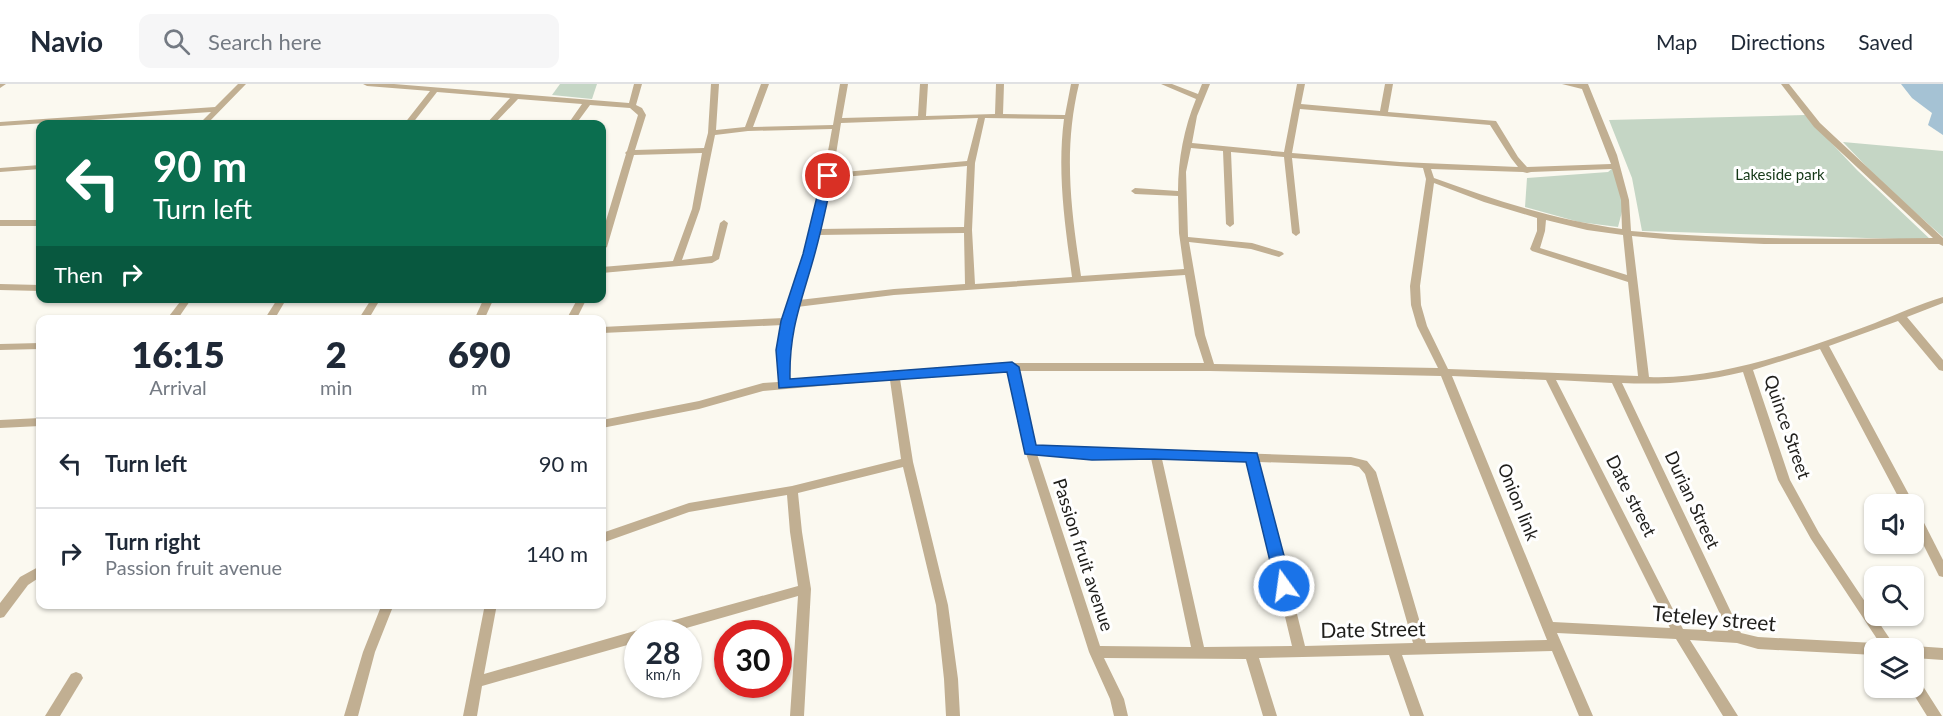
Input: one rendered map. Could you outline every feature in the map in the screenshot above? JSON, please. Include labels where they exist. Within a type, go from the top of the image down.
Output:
[{"type":"street","points":[[206,120],[242,84]]},
{"type":"street","points":[[367,84],[632,106],[639,110],[642,116],[606,233]]},
{"type":"street","points":[[632,106],[638,84]]},
{"type":"street","points":[[677,262],[696,209],[712,133],[715,84]]},
{"type":"street","points":[[748,129],[765,84]]},
{"type":"street","points":[[783,384],[783,350],[788,321],[828,176],[844,84]]},
{"type":"street","points":[[922,118],[924,84]]},
{"type":"street","points":[[999,116],[1000,84]]},
{"type":"street","points":[[1075,84],[1068,117],[1064,192],[1077,279]]},
{"type":"street","points":[[1165,84],[1201,98]]},
{"type":"street","points":[[1206,84],[1186,146],[1182,172],[1182,194],[1184,238],[1189,272],[1200,335],[1210,367]]},
{"type":"street","points":[[1296,233],[1288,155],[1301,84]]},
{"type":"street","points":[[1384,113],[1389,84]]},
{"type":"street","points":[[1566,84],[1585,85],[1607,140],[1625,200],[1644,380]]},
{"type":"street","points":[[1785,84],[1817,125],[1942,242]]},
{"type":"street","points":[[411,120],[434,91]]},
{"type":"street","points":[[494,120],[515,97]]},
{"type":"street","points":[[575,120],[588,103]]},
{"type":"street","points":[[1297,106],[1493,123],[1501,128],[1527,171]]},
{"type":"street","points":[[58,120],[216,109]]},
{"type":"street","points":[[970,287],[968,230],[971,163],[982,116]]},
{"type":"street","points":[[712,133],[922,118],[1068,117]]},
{"type":"street","points":[[0,124],[36,122]]},
{"type":"street","points":[[1186,146],[1427,168],[1527,171],[1615,166]]},
{"type":"street","points":[[1227,149],[1230,224]]},
{"type":"street","points":[[629,153],[707,150]]},
{"type":"street","points":[[828,176],[971,163]]},
{"type":"street","points":[[0,170],[36,167]]},
{"type":"street","points":[[1427,168],[1430,179],[1479,197],[1585,226],[1627,232],[1711,238],[1942,242]]},
{"type":"street","name":"Onion link","points":[[1430,179],[1425,205],[1416,296],[1422,326],[1445,372],[1550,627],[1550,646],[1586,716]]},
{"type":"street","points":[[1135,191],[1182,194]]},
{"type":"street","points":[[1542,215],[1541,231],[1535,249],[1632,280]]},
{"type":"street","points":[[0,223],[36,223]]},
{"type":"street","points":[[606,270],[712,260],[716,257],[724,223]]},
{"type":"street","points":[[814,232],[968,230]]},
{"type":"street","points":[[1184,238],[1252,246],[1279,254]]},
{"type":"street","points":[[793,304],[894,292],[1189,272]]},
{"type":"street","points":[[0,287],[36,288]]},
{"type":"street","points":[[606,423],[699,405],[763,387],[783,384],[1012,367],[1210,367],[1445,372],[1644,380],[1693,379],[1747,368],[1823,345],[1943,300]]},
{"type":"street","points":[[175,315],[184,303]]},
{"type":"street","points":[[1900,316],[1943,367]]},
{"type":"street","points":[[606,330],[788,321]]},
{"type":"street","points":[[1823,345],[1903,494]]},
{"type":"street","points":[[0,347],[36,346]]},
{"type":"street","name":"Passion fruit avenue","points":[[1012,367],[1030,450],[1095,652],[1117,699],[1122,716]]},
{"type":"street","name":"Quince Street","points":[[1747,368],[1784,480],[1815,536],[1883,638]]},
{"type":"street","points":[[894,374],[907,462],[942,605],[953,716]]},
{"type":"street","name":"Date street","points":[[1549,376],[1679,633],[1731,716]]},
{"type":"street","name":"Durian Street","points":[[1615,379],[1737,637]]},
{"type":"street","points":[[0,424],[36,422]]},
{"type":"street","points":[[1030,450],[1092,454],[1155,453],[1351,461],[1363,464],[1370,472],[1421,648]]},
{"type":"street","points":[[1155,453],[1199,652]]},
{"type":"street","points":[[1252,457],[1300,651]]},
{"type":"street","points":[[606,537],[688,508],[792,490],[907,462]]},
{"type":"street","points":[[792,490],[805,589],[797,716]]},
{"type":"street","points":[[1924,534],[1943,572]]},
{"type":"street","points":[[0,614],[24,581],[36,574]]},
{"type":"street","points":[[695,620],[805,589]]},
{"type":"street","points":[[351,716],[369,652],[386,609]]},
{"type":"street","points":[[470,716],[490,609]]},
{"type":"street","name":"Teteley street","points":[[1550,627],[1679,633],[1737,637],[1758,643],[1864,648]]},
{"type":"street","points":[[476,682],[624,640]]},
{"type":"street","name":"Date Street","points":[[1095,652],[1251,652],[1550,646]]},
{"type":"street","points":[[1393,648],[1417,716]]},
{"type":"street","points":[[1251,652],[1270,716]]},
{"type":"street","points":[[1924,653],[1943,654]]},
{"type":"street","points":[[52,716],[76,678]]},
{"type":"street","points":[[1923,698],[1935,716]]},
{"type":"green space","points":[[560,84],[597,84],[592,99],[552,95]]},
{"type":"green space","name":"Lakeside park","points":[[1805,115],[1857,170],[1931,240],[1642,231],[1632,178],[1609,120]]},
{"type":"green space","points":[[1843,142],[1943,151],[1943,237],[1882,183]]},
{"type":"green space","points":[[1615,166],[1625,200],[1618,227],[1579,222],[1525,207],[1527,178],[1608,172]]},
{"type":"water","points":[[1901,84],[1943,84],[1943,135],[1928,125],[1932,113],[1912,98]]},
{"type":"route","points":[[828,176],[809,254],[788,321],[783,350],[783,384],[1012,367],[1030,450],[1092,454],[1155,453],[1252,457],[1284,586]]}]
